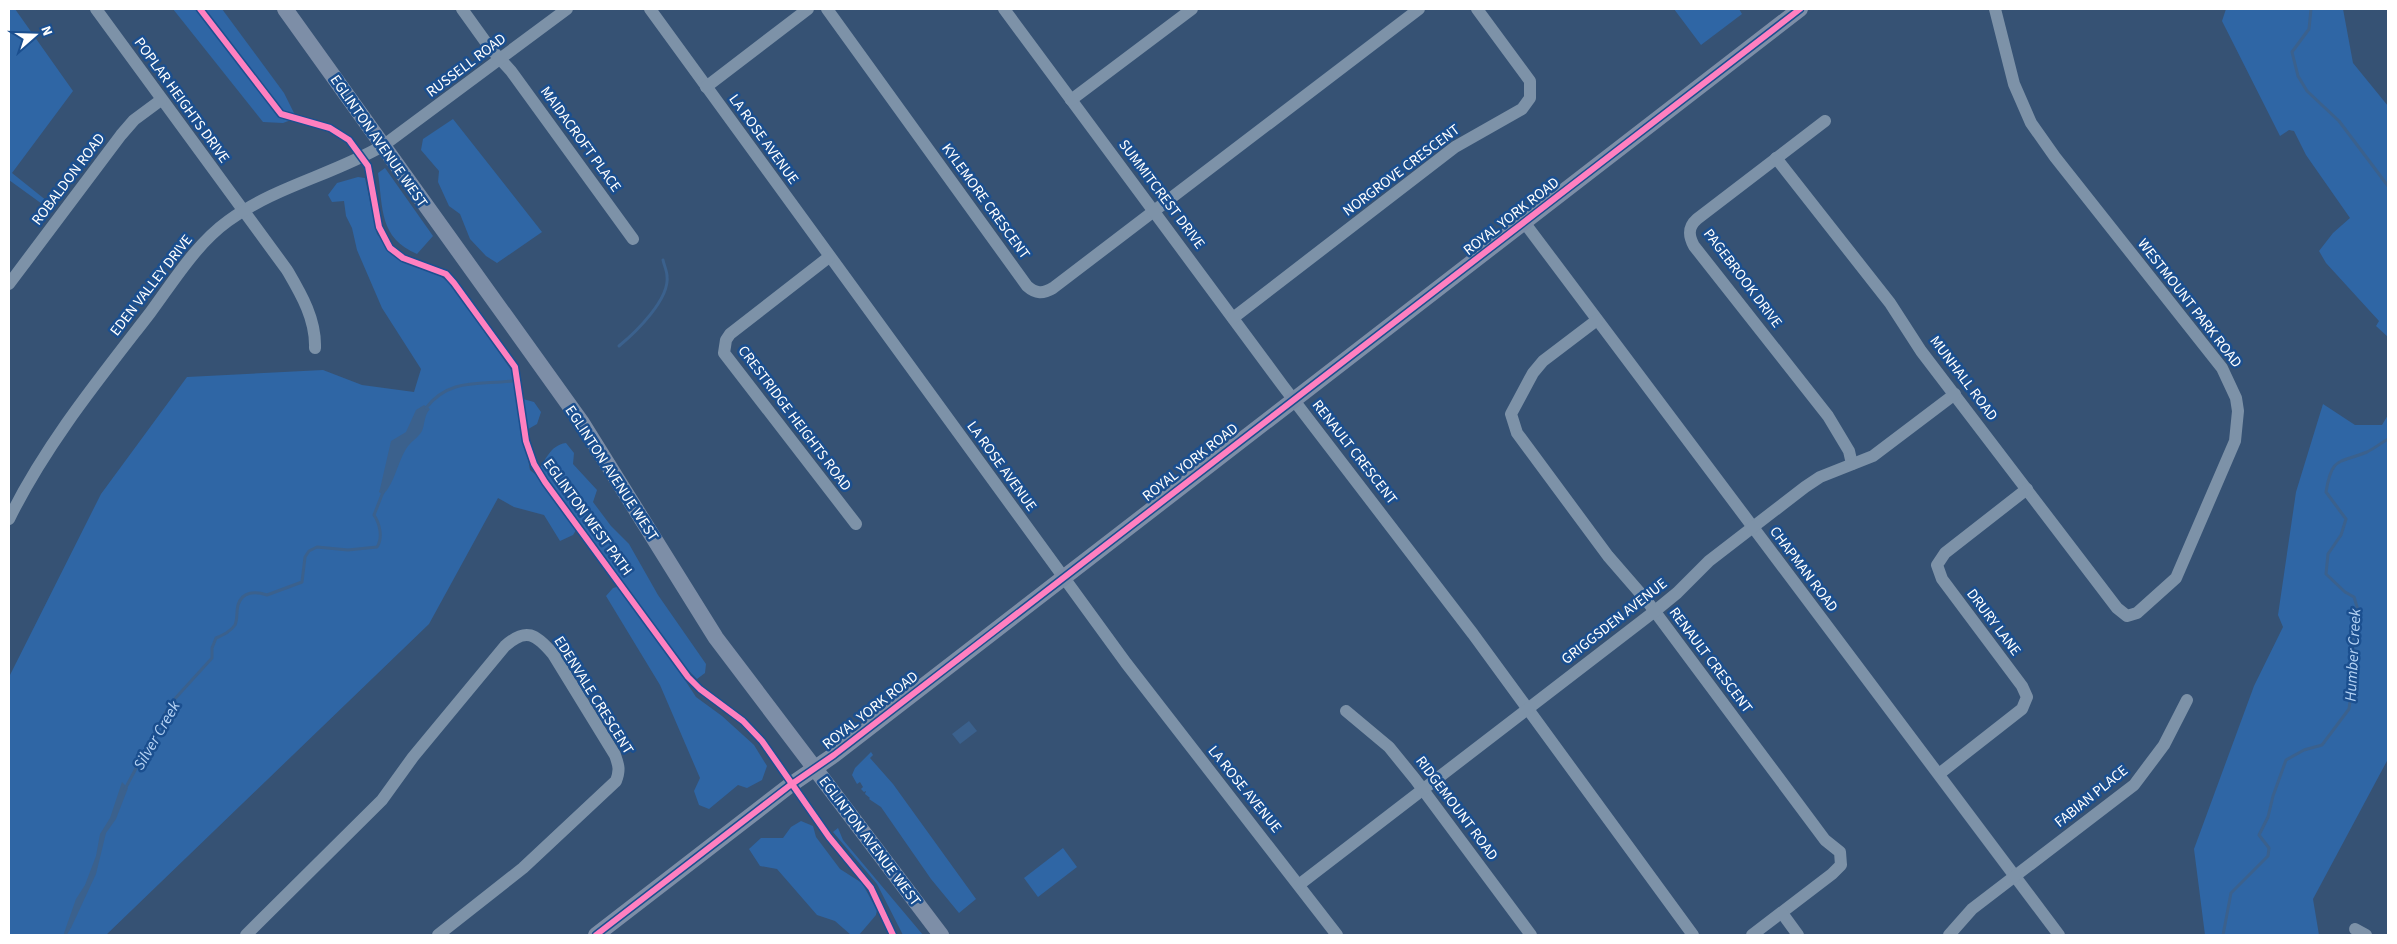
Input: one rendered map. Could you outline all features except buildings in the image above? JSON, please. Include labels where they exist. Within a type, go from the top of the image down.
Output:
[{"type":"main road","name":"EGLINTON AVENUE WEST","points":[[285,9],[582,423],[716,638],[941,935]]},
{"type":"main road","name":"ROYAL YORK ROAD","points":[[596,935],[1800,9]]},
{"type":"street","name":"POPLAR HEIGHTS DRIVE","points":[[96,9],[287,270],[302,295],[312,321],[315,348]]},
{"type":"street","name":"MAIDACROFT PLACE","points":[[462,9],[633,239]]},
{"type":"street","name":"RUSSELL ROAD","points":[[384,145],[501,60],[567,9]]},
{"type":"street","name":"LA ROSE AVENUE","points":[[650,9],[829,258],[1172,724],[1300,884],[1337,935]]},
{"type":"street","points":[[706,87],[808,9]]},
{"type":"street","name":"KYLEMORE CRESCENT","points":[[826,9],[1033,291],[1041,293],[1053,288],[1154,211]]},
{"type":"street","name":"SUMMITCREST DRIVE","points":[[1004,9],[1293,399]]},
{"type":"street","points":[[1071,100],[1192,9]]},
{"type":"street","points":[[1154,211],[1419,9]]},
{"type":"street","name":"NORGROVE CRESCENT","points":[[1233,318],[1455,147],[1516,113],[1527,104],[1531,92],[1530,81],[1477,9]]},
{"type":"street","name":"WESTMOUNT PARK ROAD","points":[[1995,9],[2014,84],[2032,123],[2055,157],[2222,368],[2236,398],[2238,418],[2235,441],[2176,578],[2140,610],[2127,616]]},
{"type":"street","name":"ROBALDON ROAD","points":[[9,284],[115,142],[134,120],[161,100]]},
{"type":"street","name":"PAGEBROOK DRIVE","points":[[1825,121],[1697,219],[1690,228],[1689,234],[1694,246],[1828,416],[1849,452],[1852,464]]},
{"type":"street","name":"EDEN VALLEY DRIVE","points":[[10,514],[42,460],[79,406],[214,232],[276,192],[362,158],[384,145]]},
{"type":"street","name":"MUNHALL ROAD","points":[[1776,158],[1890,303],[1921,352],[2117,608],[2127,616]]},
{"type":"street","name":"CHAPMAN ROAD","points":[[1524,222],[2059,935]]},
{"type":"street","name":"CRESTRIDGE HEIGHTS ROAD","points":[[829,258],[730,334],[726,340],[724,353],[856,524]]},
{"type":"street","name":"RENAULT CRESCENT","points":[[1597,320],[1544,361],[1532,373],[1511,414],[1512,424],[1587,528],[1655,611],[1825,840],[1837,848],[1842,856],[1841,865],[1832,874],[1752,935]]},
{"type":"street","name":"GRIGGSDEN AVENUE","points":[[1300,884],[1677,594],[1709,561],[1753,526],[1820,477],[1873,456],[1955,394]]},
{"type":"street","name":"RENAULT CRESCENT","points":[[1293,399],[1400,537],[1693,935]]},
{"type":"street","name":"DRURY LANE","points":[[1939,774],[2022,709],[2027,698],[2022,686],[1942,579],[1937,565],[1945,553],[2028,490]]},
{"type":"street","name":"EDENVALE CRESCENT","points":[[254,933],[382,800],[413,757],[505,646],[520,634],[527,633],[540,640],[552,654],[615,755],[620,769],[616,781],[523,868],[438,935]]},
{"type":"street","name":"FABIAN PLACE","points":[[2015,877],[2134,785],[2164,745],[2186,700]]},
{"type":"street","name":"RIDGEMOUNT ROAD","points":[[1346,711],[1389,747],[1423,789],[1532,935]]},
{"type":"street","points":[[1949,935],[1972,909],[2015,877]]},
{"type":"street","points":[[1782,913],[1798,935]]},
{"type":"shaded area","points":[[9,9],[15,9],[73,91],[12,173],[52,205],[49,209],[9,180]]},
{"type":"shaded area","points":[[173,9],[222,9],[284,93],[294,113],[291,120],[283,123],[263,122]]},
{"type":"shaded area","points":[[1674,9],[1739,9],[1742,14],[1701,45]]},
{"type":"shaded area","points":[[2226,9],[2343,9],[2353,63],[2388,106],[2388,337],[2376,326],[2379,321],[2326,263],[2319,251],[2333,233],[2350,218],[2306,155],[2294,131],[2289,130],[2280,136],[2222,21]]},
{"type":"shaded area","points":[[453,119],[542,232],[497,263],[486,256],[470,239],[460,214],[449,206],[438,182],[439,171],[421,150],[423,139]]},
{"type":"shaded area","points":[[385,168],[433,236],[417,254],[396,240],[389,231],[385,221],[378,173]]},
{"type":"shaded area","points":[[358,177],[365,178],[377,234],[399,260],[439,275],[452,285],[512,371],[523,399],[534,402],[541,412],[537,424],[523,432],[530,470],[535,474],[551,451],[560,444],[566,443],[574,453],[573,464],[597,490],[593,502],[611,526],[629,544],[658,595],[706,664],[705,673],[697,679],[684,666],[679,671],[696,697],[722,716],[754,745],[767,766],[762,780],[747,788],[738,785],[709,809],[699,805],[694,791],[700,778],[660,685],[606,596],[613,588],[624,585],[580,524],[573,535],[560,541],[544,515],[514,507],[498,498],[429,624],[106,935],[9,935],[9,677],[101,494],[187,377],[323,370],[362,385],[414,392],[421,369],[382,308],[357,250],[352,228],[346,216],[344,201],[332,202],[328,195],[337,183]]},
{"type":"shaded area","points":[[2323,404],[2355,425],[2382,425],[2388,415],[2388,759],[2313,899],[2319,935],[2205,935],[2194,849],[2254,686],[2283,627],[2278,615],[2296,492]]},
{"type":"shaded area","points":[[424,405],[430,409],[422,431],[406,449],[383,495],[379,492],[391,441],[406,432],[416,410]]},
{"type":"shaded area","points":[[969,721],[977,731],[960,744],[952,734]]},
{"type":"shaded area","points":[[871,752],[873,755],[870,758],[893,784],[976,899],[959,913],[931,879],[881,807],[869,799],[865,794],[866,791],[864,792],[861,789],[863,787],[860,782],[857,784],[852,775],[855,768]]},
{"type":"shaded area","points":[[122,782],[128,788],[116,819],[106,833],[96,874],[71,928],[64,933],[76,899],[85,885],[96,856],[100,834],[110,818]]},
{"type":"shaded area","points":[[801,821],[813,826],[816,837],[840,869],[862,883],[877,910],[876,915],[859,935],[851,935],[835,921],[817,915],[777,869],[760,866],[749,849],[761,838],[783,838],[791,827]]},
{"type":"shaded area","points":[[838,828],[843,840],[923,935],[903,935],[877,884],[833,832]]},
{"type":"shaded area","points":[[1063,848],[1077,867],[1038,897],[1024,878]]},
{"type":"waterway","name":"Humber Creek","points":[[2311,9],[2309,29],[2292,52],[2298,76],[2307,91],[2339,121],[2388,186]]},
{"type":"waterway","name":"Silver Creek","points":[[619,346],[642,324],[658,305],[666,285],[667,272],[663,260]]},
{"type":"waterway","name":"Silver Creek","points":[[426,408],[435,398],[455,387],[476,383],[512,381]]},
{"type":"waterway","name":"Humber Creek","points":[[2223,935],[2231,893],[2268,856],[2269,848],[2259,835],[2268,817],[2273,796],[2286,760],[2304,750],[2322,745],[2349,709],[2355,664],[2351,632],[2358,610],[2354,597],[2345,592],[2326,574],[2328,554],[2341,535],[2346,519],[2326,492],[2331,472],[2338,463],[2367,452],[2388,439]]},
{"type":"waterway","name":"Silver Creek","points":[[125,789],[171,703],[212,658],[212,648],[216,638],[229,631],[235,625],[240,600],[250,593],[267,595],[302,582],[305,557],[309,551],[317,547],[348,550],[377,547],[380,531],[374,515],[383,492]]},
{"type":"waterway","name":"Silver Creek","points":[[65,935],[69,928]]},
{"type":"cycle path","name":"EGLINTON WEST PATH","points":[[200,9],[281,114],[330,128],[349,140],[368,166],[379,227],[390,248],[403,258],[446,274],[515,367],[526,441],[534,464],[545,482],[688,677],[700,689],[743,721],[762,741],[829,837],[871,888],[893,935]]},
{"type":"cycle path","points":[[596,935],[789,786],[834,755],[1800,9]]}]
